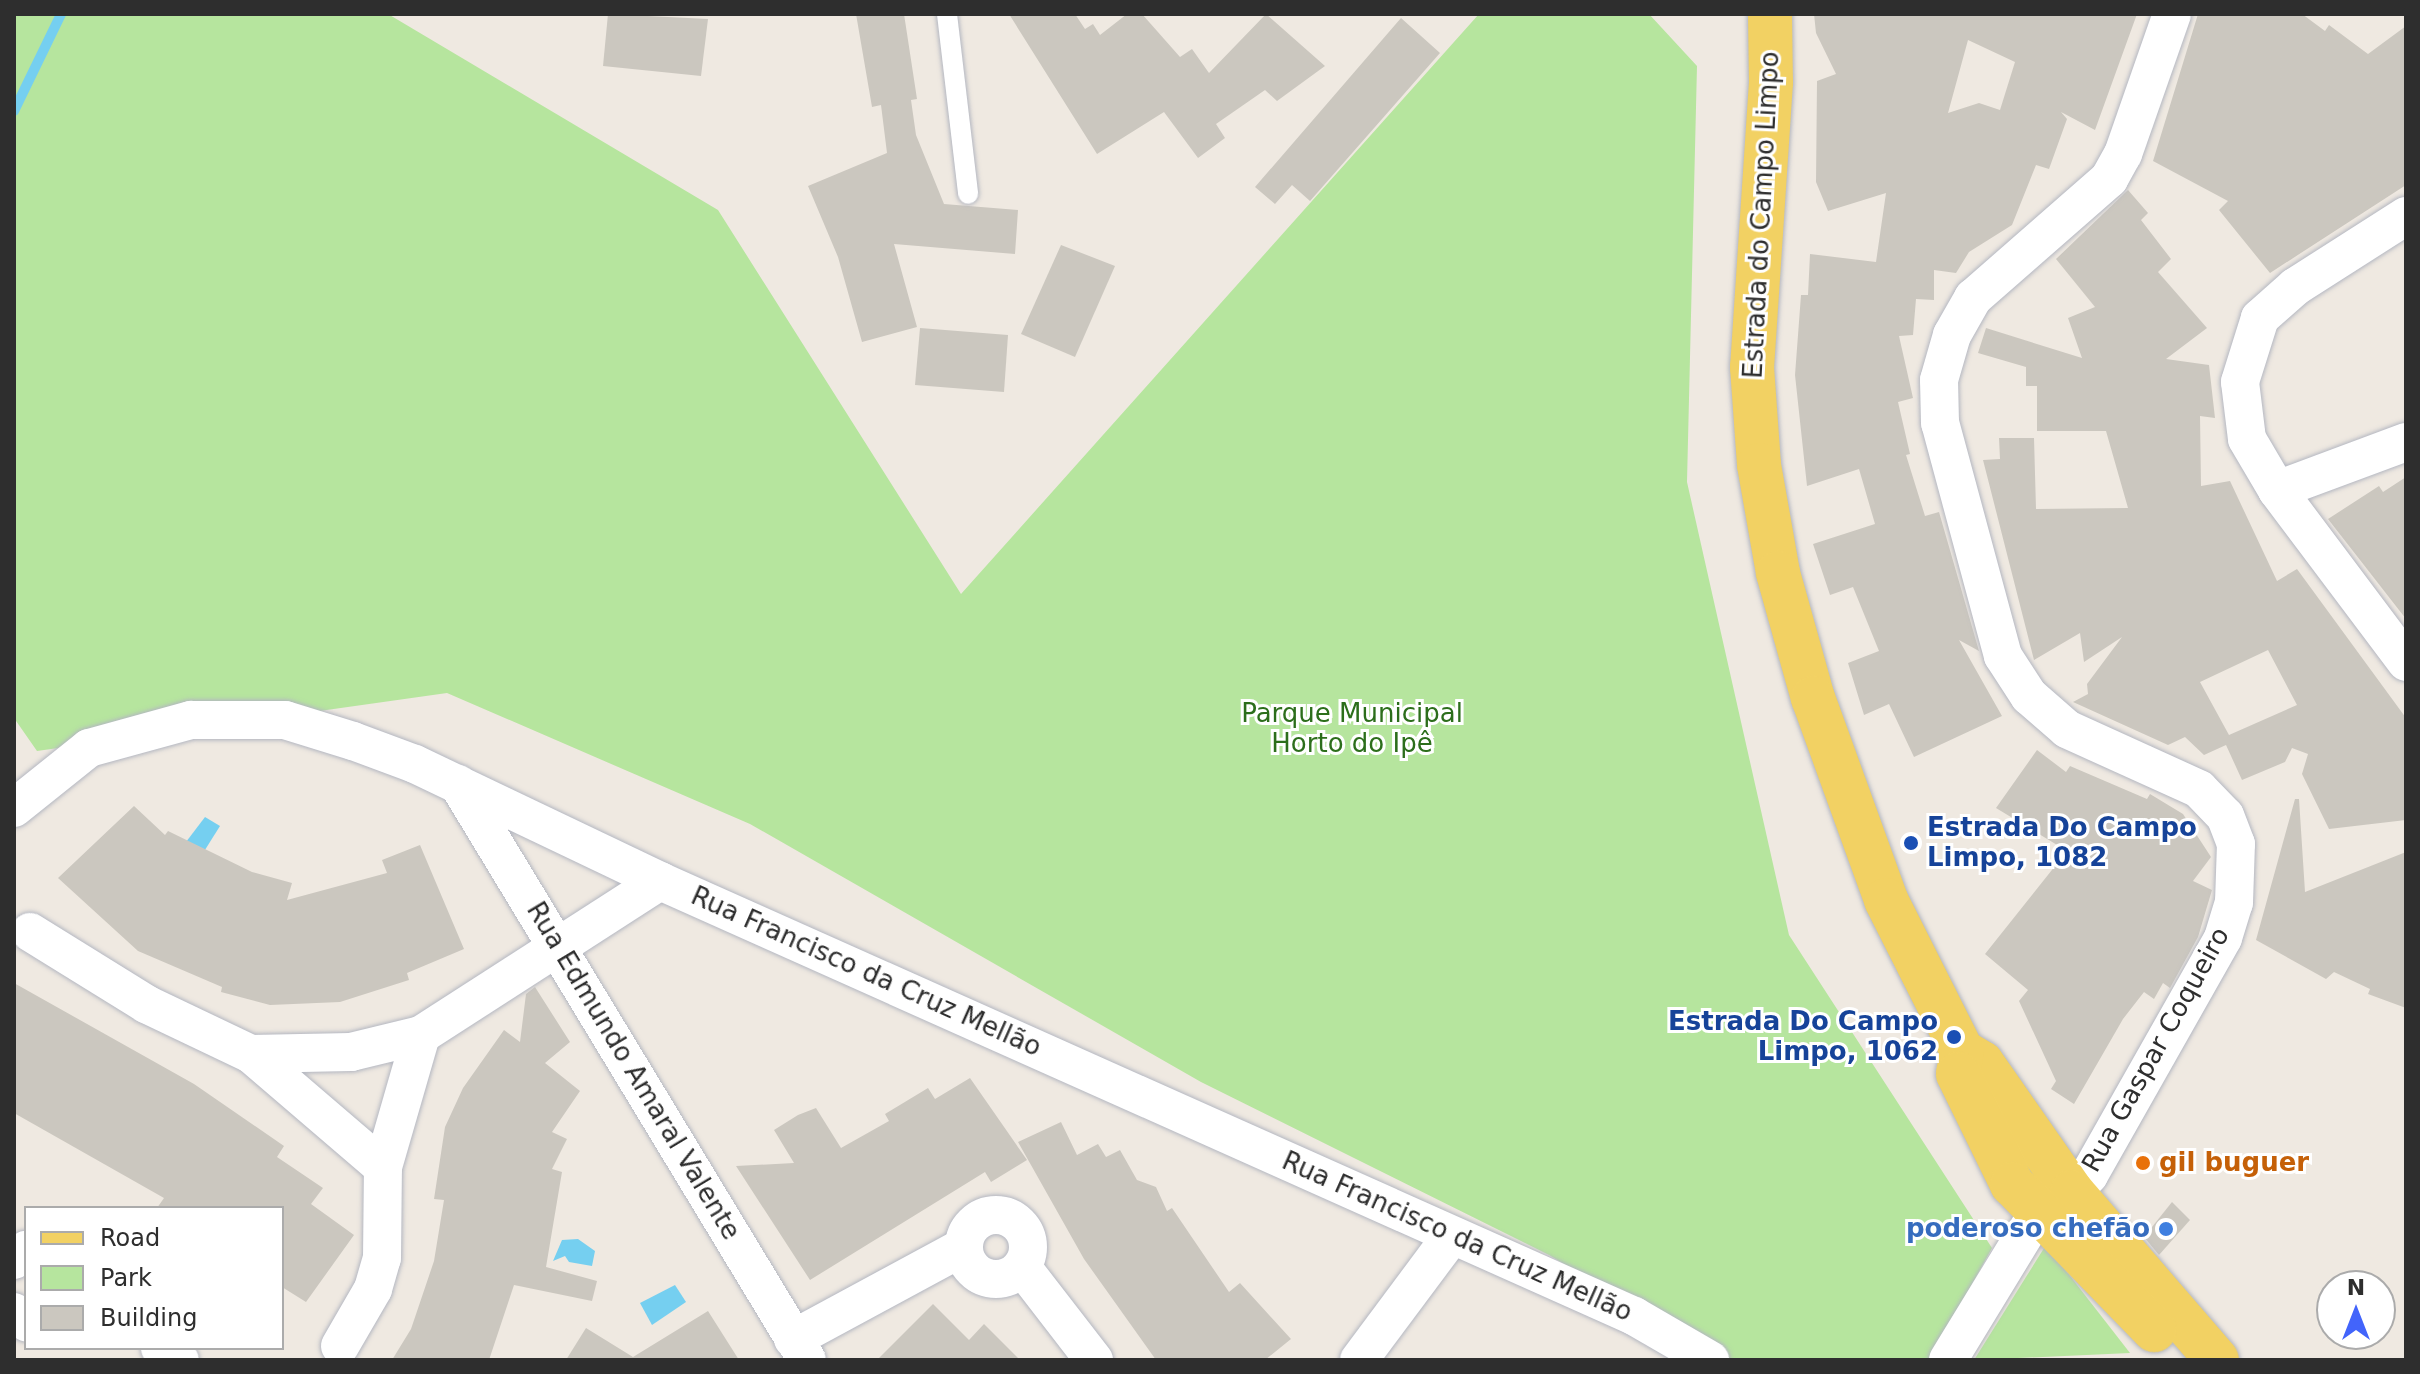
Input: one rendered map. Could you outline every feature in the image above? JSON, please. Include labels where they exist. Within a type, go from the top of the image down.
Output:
[{"type":"main road","name":"Estrada do Campo Limpo","points":[[1770,14],[1771,82],[1752,367],[1759,465],[1778,573],[1813,698],[1886,900],[1962,1051],[1958,1074],[1997,1160],[2012,1184],[2056,1201],[2113,1239],[2217,1360]]},
{"type":"main road","name":"Estrada do Campo Limpo","points":[[2056,1201],[2183,1360]]},
{"type":"street","name":"Rua Gaspar Coqueiro","points":[[1948,1360],[2056,1201],[2089,1175],[2223,938],[2234,903],[2236,844],[2225,816],[2199,789],[2067,729],[2029,696],[2003,656],[1940,423],[1939,380],[1952,335],[1973,298],[2109,179],[2123,154],[2172,14]]},
{"type":"street","points":[[2406,216],[2295,287],[2260,318],[2240,382],[2247,439],[2277,490],[2406,662]]},
{"type":"street","points":[[2277,490],[2406,442]]},
{"type":"street","name":"Rua Francisco da Cruz Mellão","points":[[14,808],[89,748],[179,723],[236,717],[285,720],[353,741],[458,784],[660,881],[1450,1238],[1634,1316],[1710,1360]]},
{"type":"street","name":"Rua Edmundo Amaral Valente","points":[[458,784],[800,1349]]},
{"type":"street","points":[[251,1054],[351,1052],[421,1035],[660,881]]},
{"type":"street","points":[[30,932],[146,1004],[251,1054],[383,1167]]},
{"type":"street","points":[[340,1346],[373,1289],[382,1258],[383,1167],[421,1035]]},
{"type":"street","points":[[1359,1360],[1450,1238]]},
{"type":"street","points":[[800,1349],[963,1247],[966,1260],[985,1278],[1011,1276],[1022,1267],[1094,1360]]},
{"type":"lane","points":[[947,14],[968,194]]},
{"type":"green space","name":"Parque Municipal Horto do Ipê","points":[[14,14],[388,14],[718,210],[961,594],[1479,14],[1649,14],[1697,66],[1687,482],[1789,935],[1992,1248],[1930,1360],[1726,1360],[1549,1255],[1201,1082],[750,824],[447,693],[37,751],[14,718]]},
{"type":"green space","points":[[2046,1245],[2130,1353],[1974,1360]]},
{"type":"water","points":[[205,817],[220,826],[198,861],[186,842]]},
{"type":"water","points":[[578,1239],[595,1251],[592,1266],[569,1262],[565,1256],[553,1261],[562,1240]]},
{"type":"water","points":[[675,1285],[686,1302],[652,1325],[640,1303]]},
{"type":"building","points":[[608,14],[708,19],[701,76],[603,66]]},
{"type":"building","points":[[856,14],[904,14],[917,99],[911,100],[916,135],[944,204],[1018,210],[1015,254],[894,244],[917,327],[862,342],[838,257],[808,186],[887,153],[881,105],[872,107]]},
{"type":"building","points":[[1009,14],[1075,14],[1085,29],[1093,24],[1100,35],[1127,14],[1142,14],[1180,57],[1192,49],[1209,73],[1266,14],[1325,66],[1277,101],[1265,90],[1216,124],[1225,138],[1198,158],[1164,112],[1097,154]]},
{"type":"building","points":[[1814,14],[2137,14],[2095,130],[2061,112],[2067,119],[2049,169],[2036,165],[2012,225],[1969,252],[1956,273],[1934,270],[1934,300],[1916,299],[1913,335],[1899,336],[1913,398],[1898,402],[1910,454],[1906,455],[1925,516],[1939,512],[1979,651],[1959,640],[2002,716],[1914,757],[1889,704],[1864,715],[1848,663],[1879,651],[1853,587],[1830,595],[1813,544],[1875,524],[1859,469],[1807,486],[1795,375],[1801,295],[1808,295],[1810,254],[1876,262],[1886,193],[1828,211],[1816,182],[1817,81],[1836,74],[1816,33]],"holes":[[[1968,40],[2015,62],[2000,110],[1979,103],[1948,113]]]},
{"type":"building","points":[[2198,14],[2302,14],[2325,31],[2329,25],[2368,54],[2406,26],[2406,185],[2270,273],[2219,210],[2228,201],[2153,161]]},
{"type":"building","points":[[1401,18],[1440,53],[1310,201],[1292,185],[1275,204],[1255,187]]},
{"type":"building","points":[[2128,190],[2148,213],[2141,220],[2171,259],[2158,272],[2207,328],[2166,359],[2209,365],[2215,418],[2200,416],[2201,486],[2230,481],[2277,581],[2297,569],[2406,718],[2406,820],[2329,829],[2302,774],[2308,754],[2292,748],[2285,762],[2242,780],[2226,745],[2204,755],[2185,737],[2168,745],[2073,702],[2088,694],[2087,684],[2122,637],[2084,662],[2080,633],[2034,660],[1983,460],[2000,459],[1999,438],[2034,438],[2036,509],[2128,508],[2106,431],[2037,431],[2037,386],[2026,386],[2026,367],[1978,353],[1986,328],[2082,358],[2068,318],[2095,307],[2056,259]],"holes":[[[2268,650],[2297,705],[2229,735],[2200,682]]]},
{"type":"building","points":[[1061,245],[1115,266],[1075,357],[1021,334]]},
{"type":"building","points":[[920,328],[1008,335],[1004,392],[915,385]]},
{"type":"building","points":[[2406,477],[2406,619],[2328,519],[2379,486],[2383,492]]},
{"type":"building","points":[[2037,750],[2066,772],[2070,766],[2147,799],[2150,794],[2183,814],[2211,857],[2193,881],[2212,890],[2198,937],[2170,988],[2163,983],[2154,999],[2144,992],[2123,1019],[2074,1104],[2051,1089],[2056,1081],[2019,1001],[2028,990],[1985,954],[2067,851],[1996,808]]},
{"type":"building","points":[[2295,799],[2299,799],[2305,892],[2406,852],[2406,1008],[2368,994],[2370,989],[2334,972],[2326,979],[2256,940]]},
{"type":"building","points":[[134,806],[165,835],[168,831],[252,872],[292,883],[287,900],[387,873],[382,860],[420,845],[464,949],[407,973],[409,980],[340,1002],[270,1005],[221,992],[222,987],[138,951],[58,878]]},
{"type":"building","points":[[14,983],[194,1084],[284,1146],[277,1157],[323,1188],[311,1204],[354,1235],[306,1302],[284,1288],[284,1206],[158,1206],[164,1198],[14,1113]]},
{"type":"building","points":[[535,987],[570,1042],[545,1063],[580,1091],[552,1132],[567,1139],[552,1169],[562,1172],[546,1267],[597,1281],[592,1301],[514,1285],[489,1360],[392,1360],[411,1329],[434,1261],[444,1200],[434,1199],[445,1127],[463,1088],[504,1030],[520,1042],[526,994]]},
{"type":"building","points":[[970,1078],[1027,1160],[991,1182],[985,1172],[810,1280],[736,1166],[794,1163],[774,1130],[816,1108],[841,1148],[889,1121],[885,1114],[928,1088],[935,1099]]},
{"type":"building","points":[[1061,1122],[1077,1155],[1098,1144],[1106,1157],[1120,1150],[1137,1180],[1156,1187],[1167,1211],[1172,1208],[1229,1292],[1240,1283],[1291,1339],[1265,1360],[1156,1360],[1084,1259],[1018,1142]]},
{"type":"building","name":"poderoso chefão","points":[[2172,1202],[2190,1220],[2159,1255],[2144,1237]]},
{"type":"building","points":[[933,1304],[969,1340],[984,1324],[1020,1360],[877,1360]]},
{"type":"building","points":[[708,1311],[739,1360],[566,1360],[586,1328],[633,1357]]},
{"type":"waterway","points":[[14,111],[61,14]]},
{"type":"place","name":"Estrada Do Campo Limpo, 1082","points":[[1911,843]]},
{"type":"place","name":"Estrada Do Campo Limpo, 1062","points":[[1954,1037]]},
{"type":"place","name":"gil buguer","points":[[2143,1163]]},
{"type":"place","name":"poderoso chefão","points":[[2166,1229]]}]
